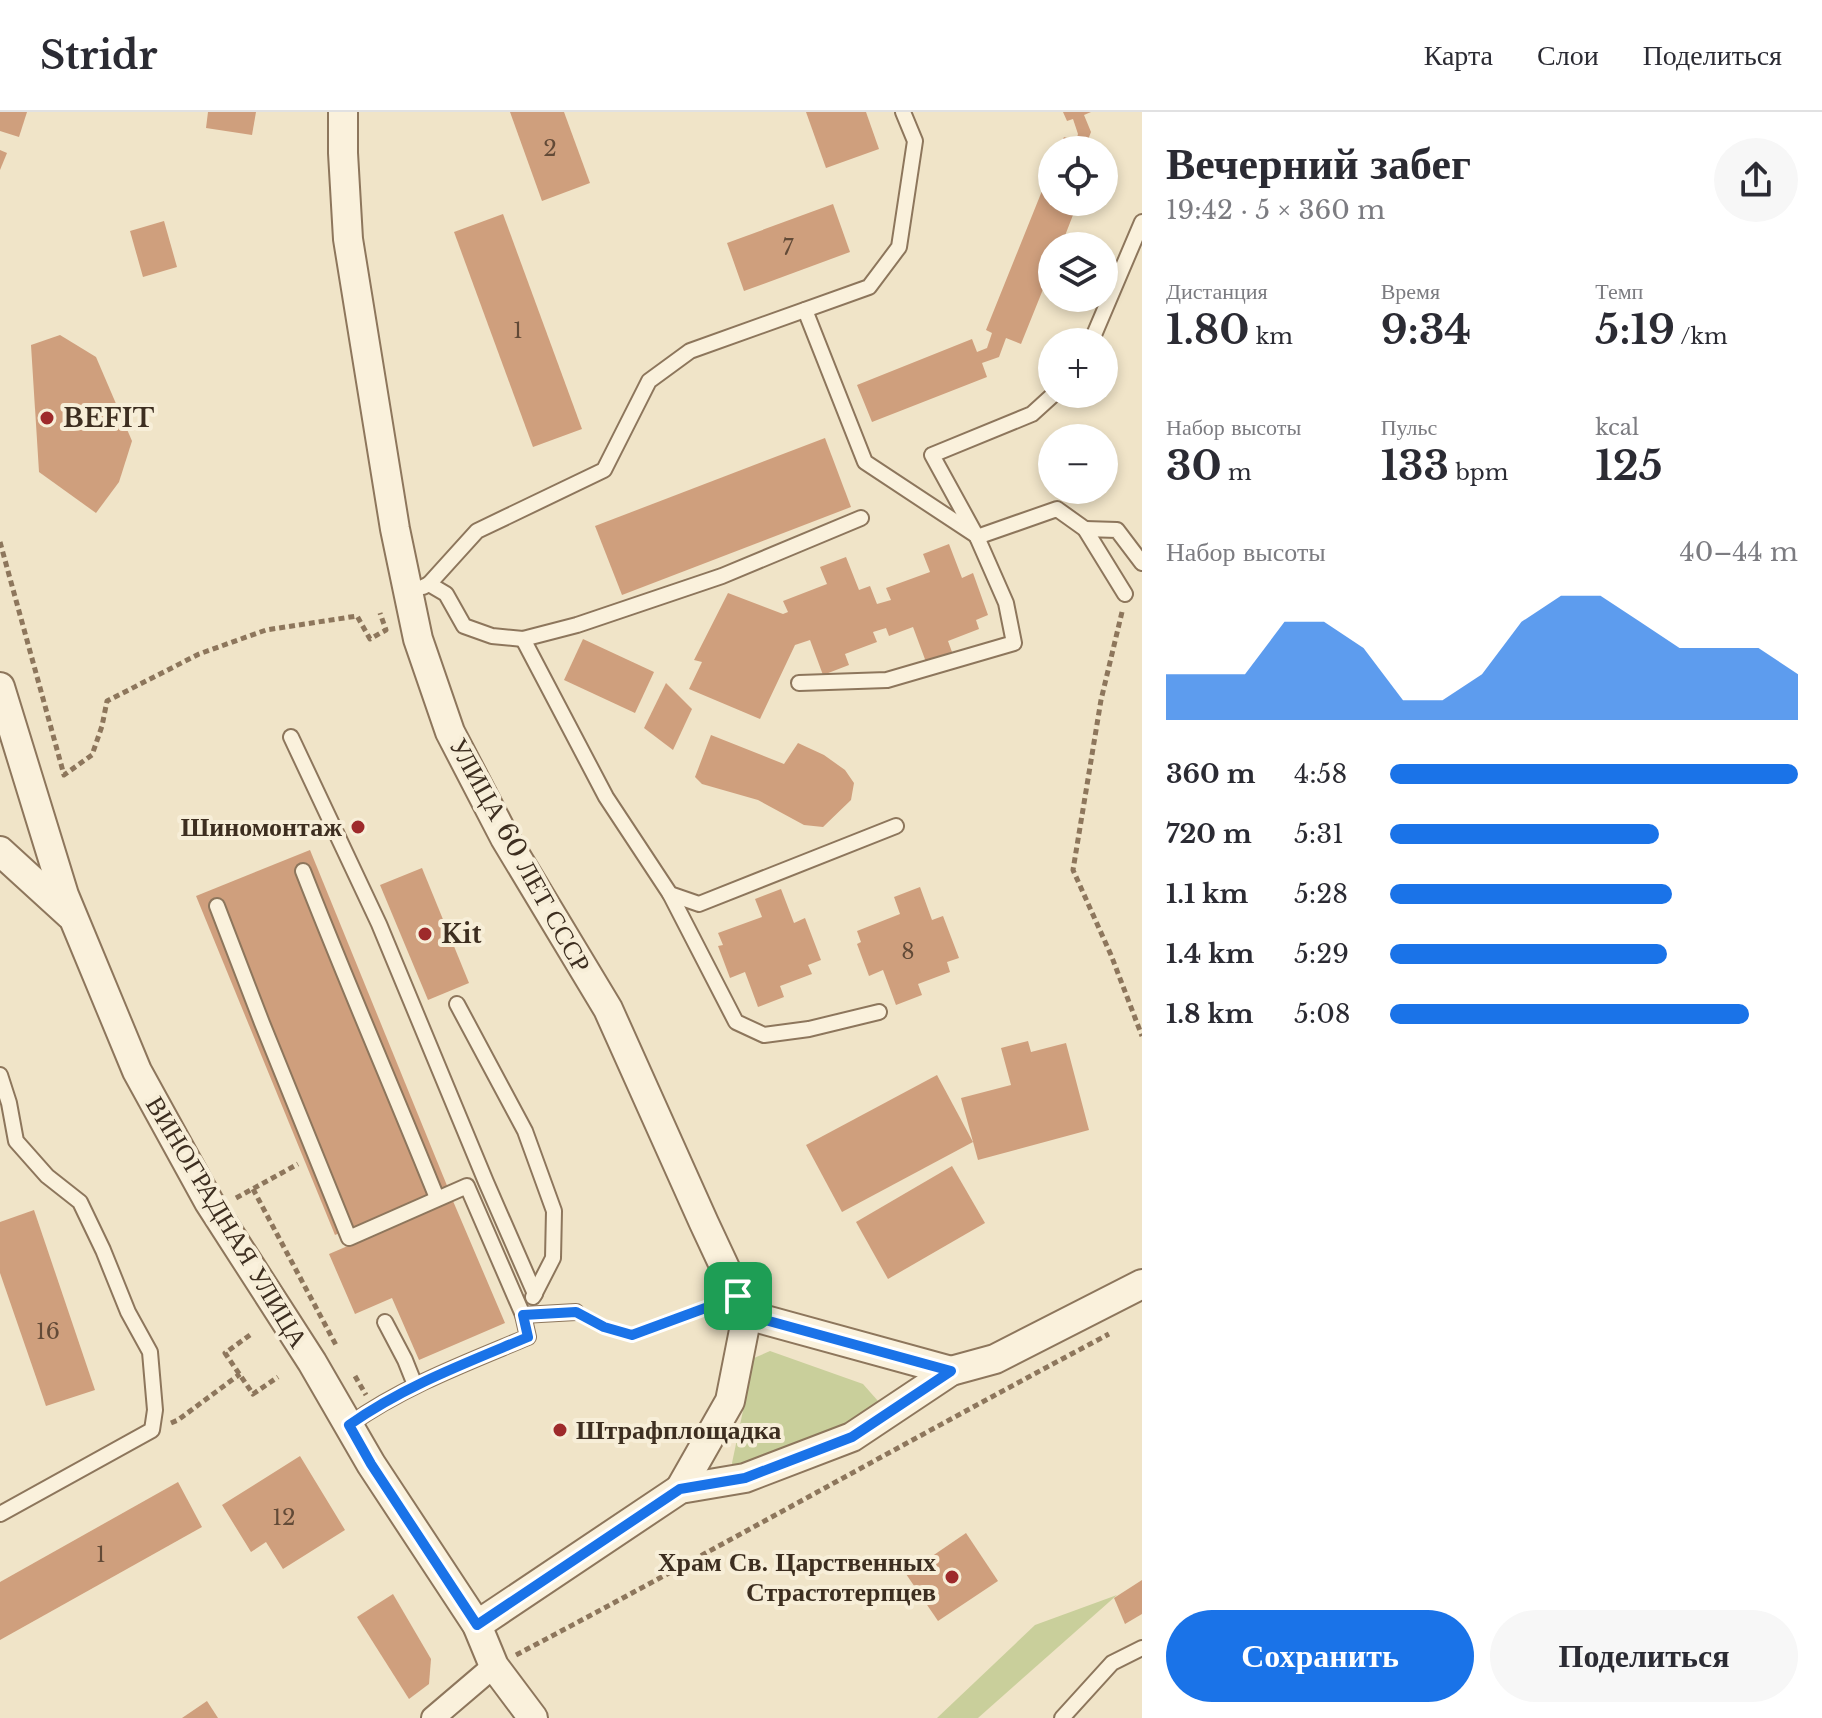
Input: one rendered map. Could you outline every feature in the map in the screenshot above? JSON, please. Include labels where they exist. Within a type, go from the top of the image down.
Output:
[{"type":"street","name":"УЛИЦА 60 ЛЕТ СССР","points":[[343,112],[348,239],[395,529],[419,588],[418,639],[450,732],[505,838],[608,1009],[743,1306]]},
{"type":"street","name":"ВИНОГРАДНАЯ УЛИЦА","points":[[0,687],[64,895],[137,1071],[215,1211],[283,1316],[371,1464],[477,1625],[494,1666],[533,1718]]},
{"type":"street","points":[[0,851],[74,919]]},
{"type":"street","points":[[477,1625],[680,1489],[745,1478],[852,1437],[951,1371],[995,1359],[1142,1284]]},
{"type":"street","points":[[680,1489],[730,1401],[743,1306],[951,1371]]},
{"type":"street","points":[[433,1718],[494,1666]]},
{"type":"lane","points":[[419,588],[477,531],[604,470],[649,381],[690,351],[869,287],[899,247],[915,141],[903,112]]},
{"type":"lane","points":[[1097,328],[1142,222]]},
{"type":"lane","points":[[805,310],[865,462],[977,537]]},
{"type":"lane","points":[[799,683],[887,680],[1014,643],[1006,603],[977,537],[932,455],[1032,414],[1039,408]]},
{"type":"lane","points":[[977,537],[1057,509],[1085,529],[1125,594]]},
{"type":"lane","points":[[419,588],[446,594],[464,626],[492,636],[523,639],[577,625],[722,576],[861,518]]},
{"type":"lane","points":[[1085,529],[1117,530],[1142,563]]},
{"type":"lane","points":[[523,639],[606,797],[670,894],[736,1022],[764,1035],[809,1029],[879,1012]]},
{"type":"lane","points":[[291,737],[379,924],[535,1294]]},
{"type":"lane","points":[[670,894],[699,904],[896,826]]},
{"type":"lane","points":[[303,871],[437,1198]]},
{"type":"lane","points":[[217,906],[349,1238],[467,1186],[523,1315],[528,1337],[415,1385],[349,1425]]},
{"type":"lane","points":[[457,1004],[525,1131],[554,1211],[553,1258],[523,1315]]},
{"type":"lane","points":[[0,1075],[16,1141],[47,1176],[80,1202],[103,1250],[128,1312],[150,1352],[155,1410],[152,1430],[0,1514]]},
{"type":"lane","points":[[523,1315],[576,1312]]},
{"type":"lane","points":[[385,1322],[415,1385]]},
{"type":"lane","points":[[1062,1718],[1112,1663],[1142,1648]]},
{"type":"path","points":[[0,542],[64,775],[92,755],[107,701],[199,654],[266,630],[357,616],[370,639],[386,630],[380,613]]},
{"type":"path","points":[[1125,594],[1101,700],[1073,870],[1111,955],[1142,1036]]},
{"type":"path","points":[[215,1211],[286,1170]]},
{"type":"path","points":[[253,1189],[339,1349]]},
{"type":"path","points":[[576,1312],[604,1327],[632,1335],[743,1306]]},
{"type":"path","points":[[494,1666],[1114,1332]]},
{"type":"path","points":[[250,1335],[225,1353],[253,1394],[278,1377]]},
{"type":"path","points":[[152,1430],[178,1420],[240,1374]]},
{"type":"green space","points":[[770,1351],[863,1384],[878,1401],[869,1416],[734,1473],[732,1463],[754,1358]]},
{"type":"green space","points":[[1117,1595],[978,1718],[937,1718],[1035,1625]]},
{"type":"building","points":[[0,112],[27,112],[19,137],[0,131]]},
{"type":"building","points":[[208,112],[256,112],[252,135],[206,128]]},
{"type":"building","points":[[510,112],[564,112],[590,183],[542,201]]},
{"type":"building","points":[[806,112],[866,112],[879,149],[826,168]]},
{"type":"building","points":[[1063,112],[1091,112],[1084,115],[1091,132],[1089,136],[1077,136],[1073,119],[1067,121]]},
{"type":"building","points":[[0,150],[7,153],[0,170]]},
{"type":"building","points":[[1038,201],[1038,216],[1073,216],[1066,232],[1038,232],[1038,302],[1021,344],[1006,338],[999,357],[982,363],[987,377],[872,422],[857,385],[972,339],[977,352],[987,348],[992,333],[986,330]]},
{"type":"building","points":[[833,204],[850,252],[744,291],[727,243]]},
{"type":"building","points":[[503,214],[582,429],[533,447],[454,232]]},
{"type":"building","points":[[164,221],[177,267],[143,277],[130,231]]},
{"type":"building","points":[[60,335],[96,357],[132,441],[119,482],[96,513],[39,472],[31,345]]},
{"type":"building","points":[[825,438],[851,507],[622,595],[595,526]]},
{"type":"building","points":[[949,544],[962,578],[973,573],[988,615],[976,620],[979,629],[948,641],[952,652],[926,662],[913,627],[889,636],[886,628],[873,632],[877,642],[845,654],[849,665],[823,675],[810,640],[795,645],[760,719],[689,689],[702,662],[694,660],[728,593],[783,614],[788,612],[783,601],[827,584],[820,567],[846,557],[859,590],[870,586],[877,604],[891,600],[886,588],[930,572],[923,554]]},
{"type":"building","points":[[583,639],[654,672],[635,713],[564,680]]},
{"type":"building","points":[[666,683],[692,709],[673,750],[644,728]]},
{"type":"building","points":[[711,735],[784,764],[798,743],[824,755],[845,770],[854,783],[851,800],[823,827],[804,825],[758,800],[702,784],[695,777]]},
{"type":"building","points":[[310,850],[448,1188],[335,1235],[196,896]]},
{"type":"building","name":"Kit","points":[[422,868],[469,983],[428,1000],[380,885]]},
{"type":"building","points":[[920,887],[932,920],[943,916],[959,958],[947,962],[950,972],[918,984],[922,995],[896,1005],[883,970],[869,976],[857,944],[861,942],[857,931],[900,914],[894,897]]},
{"type":"building","points":[[781,889],[794,923],[805,918],[821,960],[808,965],[812,974],[780,986],[784,997],[758,1007],[745,972],[730,978],[718,946],[723,945],[718,933],[762,917],[755,899]]},
{"type":"building","points":[[1028,1041],[1031,1052],[1066,1043],[1089,1130],[978,1160],[961,1098],[1011,1085],[1001,1048]]},
{"type":"building","points":[[937,1075],[973,1142],[842,1212],[806,1145]]},
{"type":"building","points":[[952,1166],[985,1223],[888,1279],[856,1222]]},
{"type":"building","points":[[453,1201],[505,1323],[419,1360],[392,1298],[355,1314],[329,1254]]},
{"type":"building","points":[[34,1210],[95,1390],[46,1406],[0,1273],[0,1222]]},
{"type":"building","points":[[300,1456],[345,1530],[283,1569],[266,1542],[251,1552],[222,1505]]},
{"type":"building","points":[[178,1482],[202,1527],[0,1640],[0,1582]]},
{"type":"building","name":"Храм Св. Царственных Страстотерпцев","points":[[966,1533],[998,1581],[938,1621],[906,1574]]},
{"type":"building","points":[[1142,1580],[1142,1614],[1125,1624],[1114,1598]]},
{"type":"building","points":[[393,1594],[431,1659],[429,1684],[409,1699],[357,1617]]},
{"type":"building","points":[[207,1701],[218,1718],[182,1718]]},
{"type":"place","name":"BEFIT","points":[[47,418]]},
{"type":"place","name":"Шиномонтаж","points":[[358,827]]},
{"type":"place","name":"Kit","points":[[425,934]]},
{"type":"place","name":"Штрафплощадка","points":[[560,1430]]},
{"type":"place","name":"Храм Св. Царственных Страстотерпцев","points":[[952,1577]]},
{"type":"route","points":[[738,1296],[747,1315],[951,1371],[852,1437],[745,1478],[680,1489],[477,1625],[371,1464],[349,1425],[415,1385],[528,1337],[523,1315],[576,1312],[604,1327],[632,1335],[738,1296]]}]
